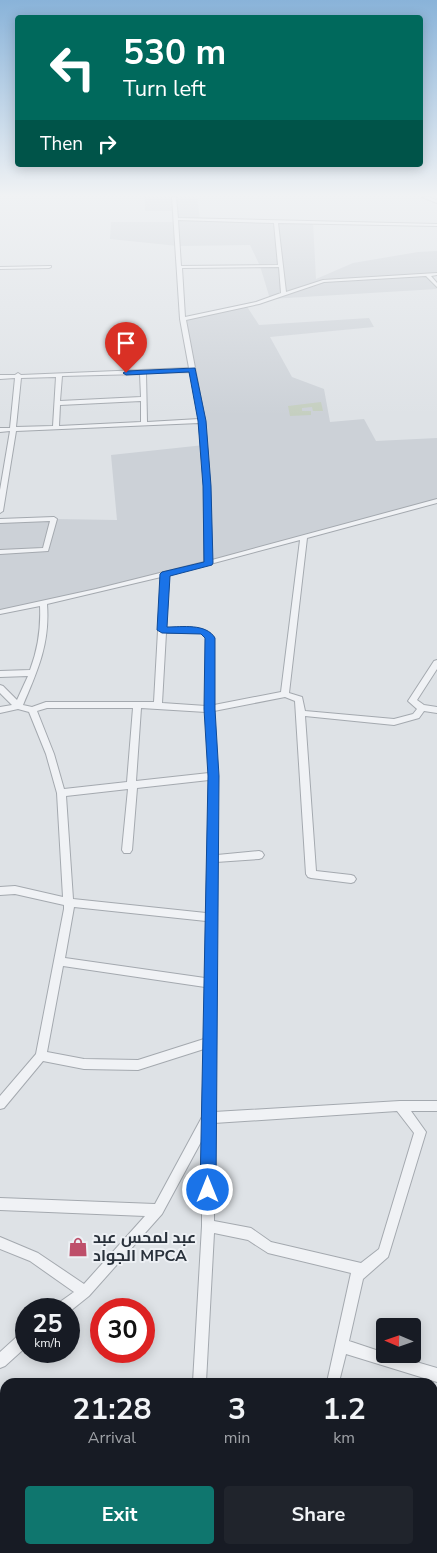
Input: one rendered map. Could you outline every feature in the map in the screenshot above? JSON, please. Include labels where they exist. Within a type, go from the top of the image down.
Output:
[{"type":"street","points":[[180,269],[183,319],[202,421],[207,486],[208,563]]},
{"type":"street","points":[[281,269],[284,294]]},
{"type":"street","points":[[183,319],[252,304],[322,281],[437,274]]},
{"type":"street","points":[[428,275],[437,286]]},
{"type":"street","points":[[0,377],[192,370]]},
{"type":"street","points":[[143,372],[144,424]]},
{"type":"street","points":[[56,428],[59,374]]},
{"type":"street","points":[[0,510],[13,429],[18,376]]},
{"type":"street","points":[[58,403],[143,399]]},
{"type":"street","points":[[0,430],[202,421]]},
{"type":"street","points":[[0,612],[165,574],[304,539],[437,502]]},
{"type":"street","points":[[0,521],[54,519],[46,550],[0,552]]},
{"type":"street","points":[[285,694],[304,539]]},
{"type":"street","points":[[158,705],[165,574]]},
{"type":"street","points":[[18,706],[41,655],[45,618],[43,603]]},
{"type":"street","points":[[162,630],[202,631],[207,633],[210,638],[210,709],[213,776],[208,1226],[199,1378]]},
{"type":"street","points":[[437,663],[412,701],[422,708],[437,710]]},
{"type":"street","points":[[0,674],[32,674]]},
{"type":"street","points":[[0,688],[18,706]]},
{"type":"street","points":[[0,710],[18,706],[32,710],[46,705],[158,705],[210,709],[285,694],[298,700],[301,713],[311,874],[351,879]]},
{"type":"street","points":[[127,850],[133,790],[131,785],[137,705]]},
{"type":"street","points":[[301,713],[394,722],[416,716],[422,708]]},
{"type":"street","points":[[0,1104],[41,1056],[69,909],[61,792],[50,754],[32,710]]},
{"type":"street","points":[[61,792],[213,776]]},
{"type":"street","points":[[212,859],[259,855]]},
{"type":"street","points":[[0,891],[15,890],[68,902],[211,918]]},
{"type":"street","points":[[59,961],[210,983]]},
{"type":"street","points":[[41,1056],[84,1064],[138,1065],[209,1042]]},
{"type":"street","points":[[208,1118],[400,1106],[437,1106]]},
{"type":"street","points":[[334,1378],[357,1276],[384,1253],[420,1132],[400,1106]]},
{"type":"street","points":[[76,1298],[84,1292],[158,1210],[208,1118]]},
{"type":"street","points":[[0,1204],[158,1210]]},
{"type":"street","points":[[208,1226],[252,1234],[268,1247],[363,1270]]},
{"type":"street","points":[[0,1243],[34,1257],[84,1292]]},
{"type":"street","points":[[342,1346],[437,1375]]},
{"type":"street","points":[[0,1361],[15,1348]]},
{"type":"shaded area","points":[[261,269],[315,269],[316,279],[338,269],[437,269],[437,274],[429,275],[437,289],[270,299]]},
{"type":"shaded area","points":[[246,305],[259,325],[369,318],[374,327],[270,337],[292,377],[324,389],[330,422],[364,419],[376,441],[437,438],[437,501],[97,591],[0,610],[0,521],[54,519],[117,520],[111,455],[204,445],[183,319]]},
{"type":"green space","points":[[321,402],[323,411],[313,411],[312,407],[302,408],[302,411],[311,411],[311,415],[290,416],[288,406]]},
{"type":"place","name":"عبد لمحس عبد الجواد MPCA","points":[[78,1247]]},
{"type":"route","points":[[126,373],[192,370],[202,421],[207,486],[208,563],[165,574],[162,630],[202,631],[207,633],[210,638],[210,709],[213,776],[208,1190]]}]
